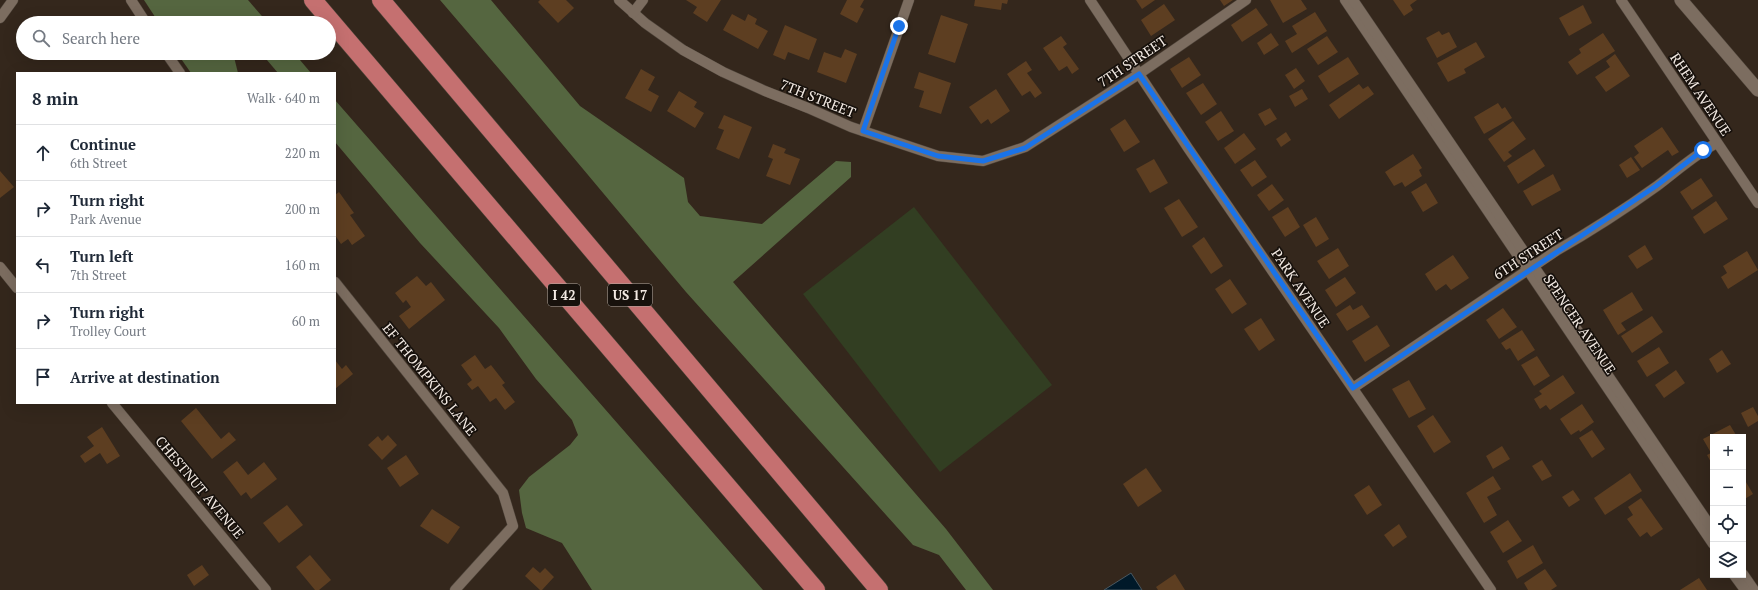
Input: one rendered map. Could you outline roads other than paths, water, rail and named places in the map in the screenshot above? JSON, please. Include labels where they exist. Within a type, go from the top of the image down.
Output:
[{"type":"highway","name":"I 42","points":[[313,0],[327,16]]},
{"type":"highway","name":"US 17","points":[[381,0],[879,590]]},
{"type":"highway","name":"I 42","points":[[336,27],[816,590]]},
{"type":"street","points":[[0,18],[13,0]]},
{"type":"street","points":[[131,0],[141,16]]},
{"type":"street","name":"7TH STREET","points":[[619,0],[683,50],[723,72],[863,131],[938,156],[983,161],[1025,148],[1139,74],[1246,0]]},
{"type":"street","points":[[633,12],[643,0]]},
{"type":"street","points":[[863,131],[909,0]]},
{"type":"street","name":"PARK AVENUE","points":[[1090,0],[1491,590]]},
{"type":"street","name":"SPENCER AVENUE","points":[[1344,0],[1710,526]]},
{"type":"street","name":"SPENCER AVENUE","points":[[1353,0],[1712,542]]},
{"type":"street","name":"RHEM AVENUE","points":[[1621,0],[1758,204]]},
{"type":"street","points":[[1682,0],[1758,90]]},
{"type":"street","points":[[171,60],[179,72]]},
{"type":"street","name":"6TH STREET","points":[[1353,388],[1656,186],[1703,150],[1717,143]]},
{"type":"street","points":[[0,267],[16,287]]},
{"type":"street","name":"EF THOMPKINS LANE","points":[[336,283],[503,493],[513,526],[455,590]]},
{"type":"street","name":"CHESTNUT AVENUE","points":[[113,404],[266,590]]},
{"type":"street","points":[[1737,578],[1749,588]]},
{"type":"street","points":[[1745,578],[1749,588]]},
{"type":"water","points":[[1131,573],[1142,590],[1104,590]]}]
